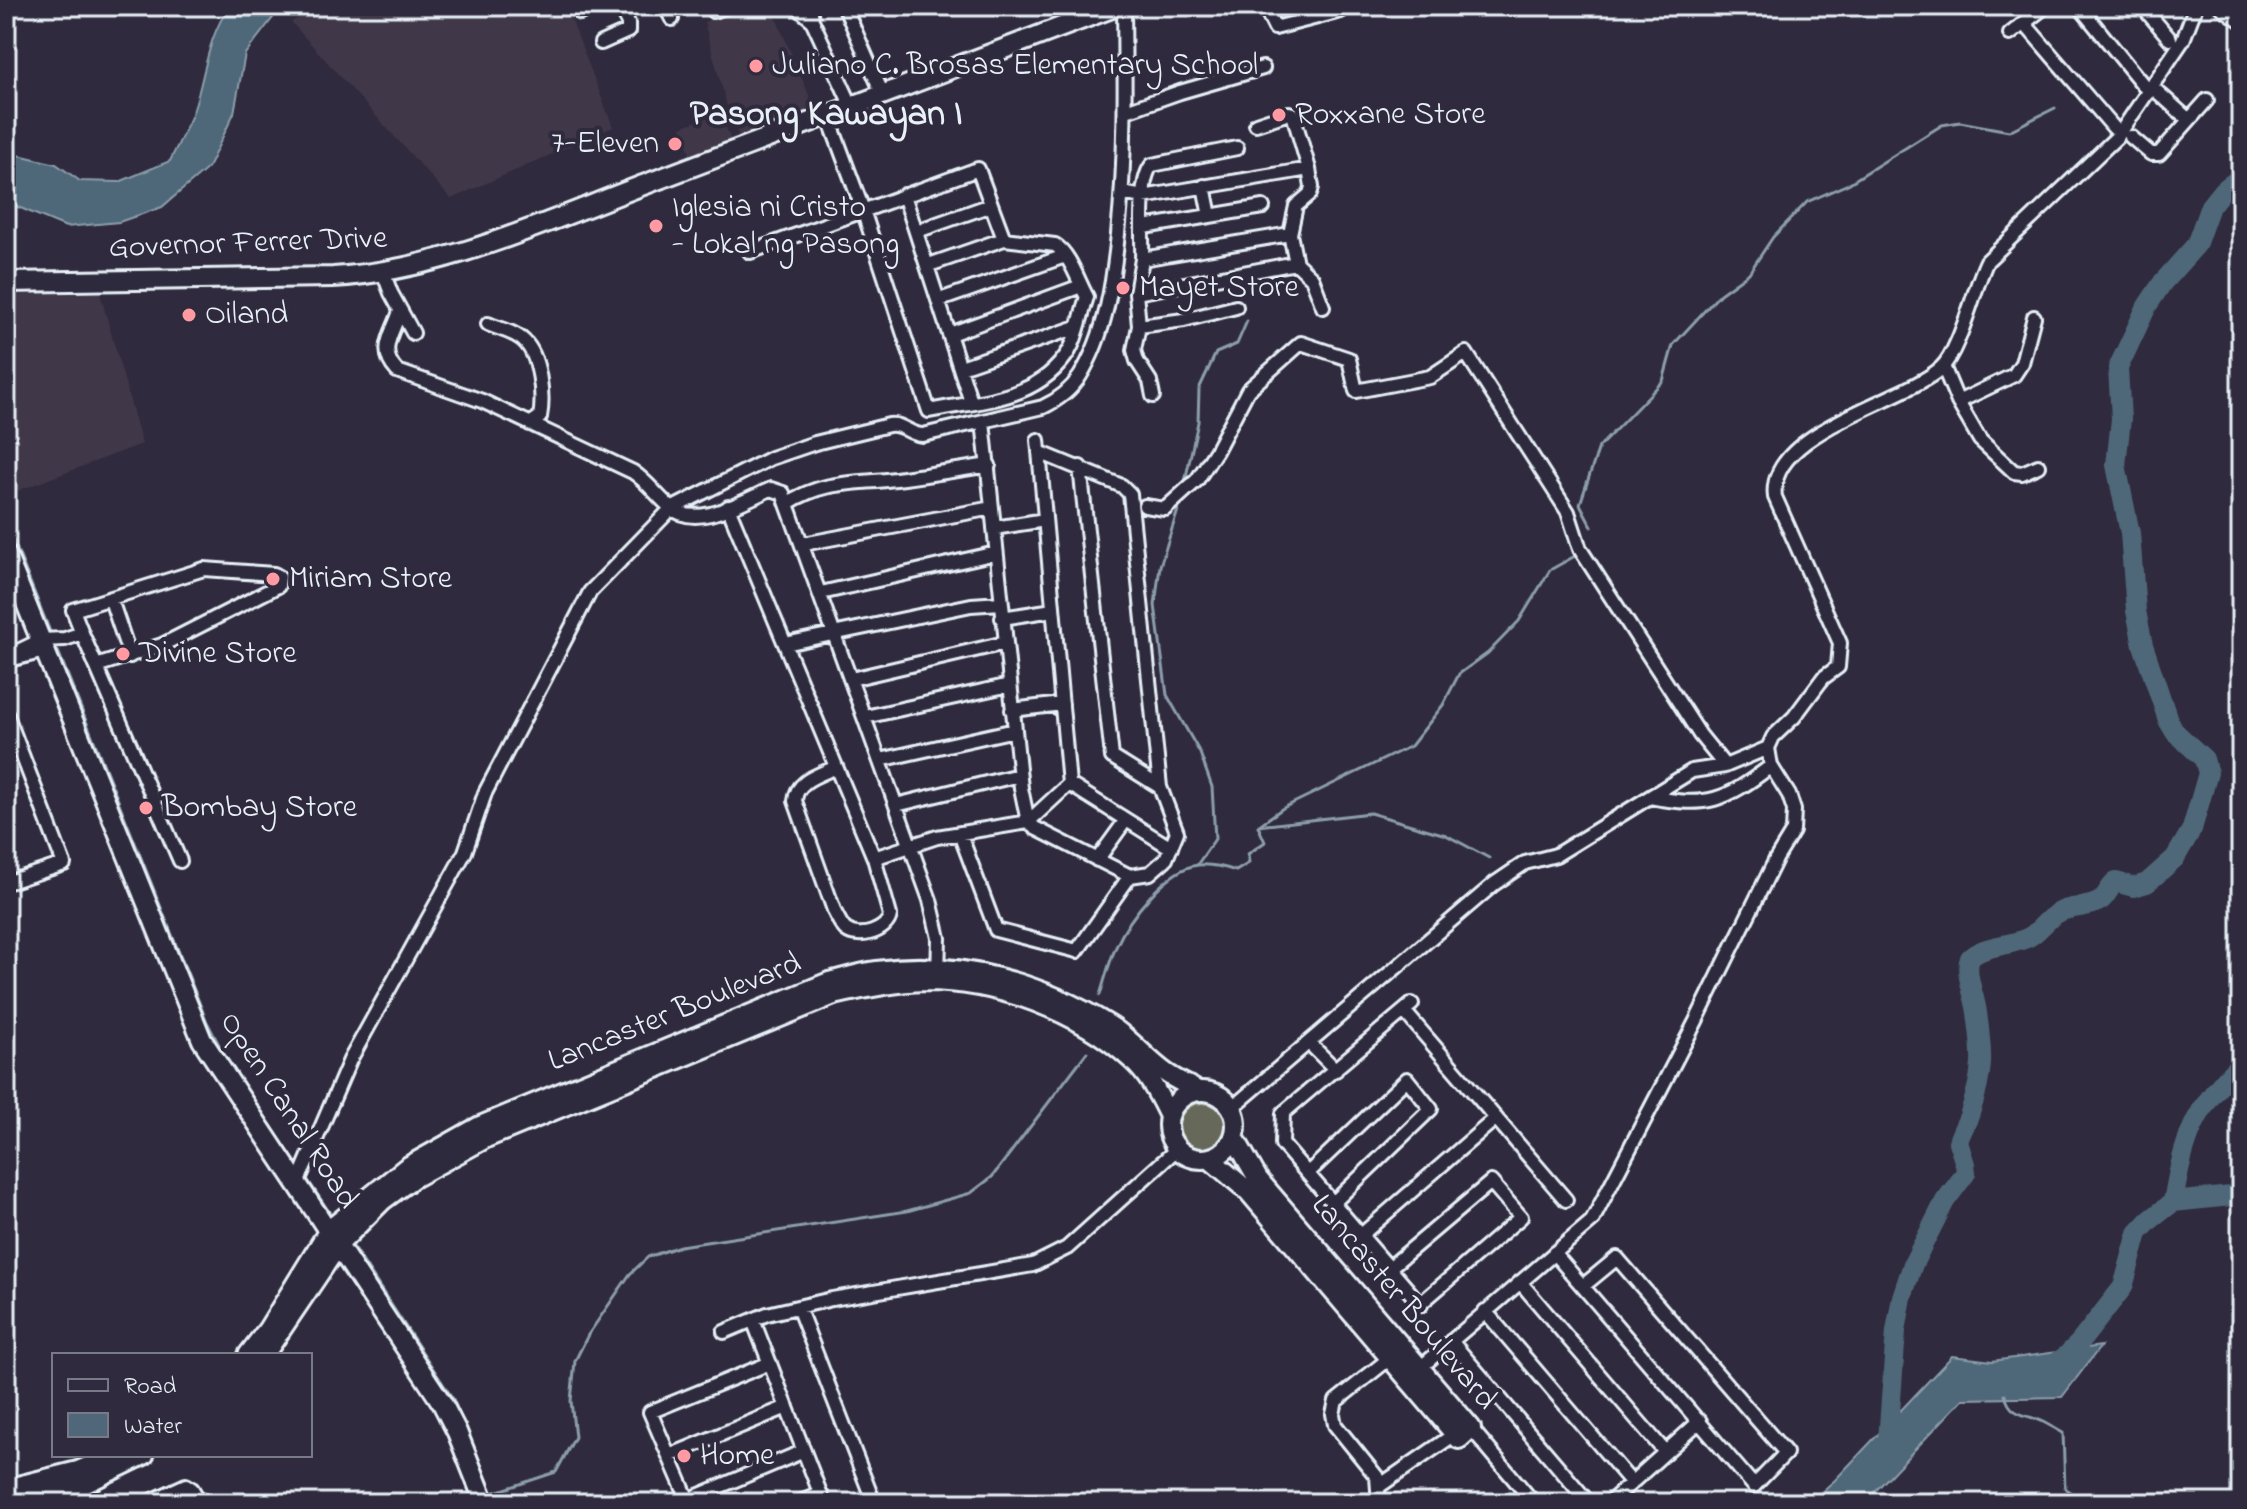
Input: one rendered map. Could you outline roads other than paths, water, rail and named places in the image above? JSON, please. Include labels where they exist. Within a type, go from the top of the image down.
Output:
[{"type":"main road","name":"Governor Ferrer Drive","points":[[6,282],[333,277],[423,264],[503,237],[1117,6]]},
{"type":"main road","name":"Open Canal Road","points":[[6,554],[202,1040],[447,1412],[485,1503]]},
{"type":"main road","name":"Lancaster Boulevard","points":[[250,1353],[334,1237],[413,1178],[486,1138],[834,995],[878,985],[971,972],[1015,981],[1057,997],[1112,1027],[1165,1072],[1198,1091]]},
{"type":"main road","name":"Lancaster Boulevard","points":[[938,976],[1011,994],[1051,1009],[1105,1038],[1134,1061],[1154,1086],[1169,1116]]},
{"type":"main road","points":[[1198,1091],[1217,1094],[1232,1108],[1236,1125],[1227,1149],[1210,1159],[1191,1158],[1177,1149],[1169,1135],[1169,1116],[1179,1099],[1198,1091]]},
{"type":"main road","name":"Lancaster Boulevard","points":[[1234,1137],[1258,1179],[1462,1434]]},
{"type":"main road","name":"Lancaster Boulevard","points":[[1210,1159],[1248,1191],[1396,1353],[1420,1368],[1462,1434]]},
{"type":"main road","name":"Lancaster Boulevard","points":[[265,1353],[334,1237]]},
{"type":"main road","points":[[6,1489],[78,1471],[111,1457]]},
{"type":"main road","points":[[6,1503],[82,1485],[140,1457]]},
{"type":"street","points":[[580,13],[593,6]]},
{"type":"street","points":[[601,43],[628,31],[628,23],[619,6]]},
{"type":"street","points":[[665,6],[672,19]]},
{"type":"street","points":[[711,6],[713,11],[729,6]]},
{"type":"street","points":[[796,6],[811,13],[852,107]]},
{"type":"street","points":[[297,1184],[350,1060],[465,852],[485,793],[590,592],[637,540],[671,509],[771,458],[815,443],[889,425],[900,425],[913,434],[923,435],[1043,407],[1057,401],[1081,375],[1099,336],[1113,277],[1122,193],[1126,111],[1124,6]]},
{"type":"street","points":[[1264,6],[1275,28],[1341,11]]},
{"type":"street","points":[[2010,34],[2046,6]]},
{"type":"street","points":[[2079,6],[2151,89],[2189,120]]},
{"type":"street","points":[[2142,6],[2170,39]]},
{"type":"street","points":[[1420,1368],[1592,1221],[1793,831],[1792,802],[1771,766],[1768,748],[1773,737],[1794,717],[1823,678],[1838,667],[1840,643],[1775,497],[1773,483],[1784,460],[1836,422],[1943,366],[1954,347],[1987,261],[2118,136],[2183,40],[2196,6]]},
{"type":"street","points":[[2220,6],[2241,21]]},
{"type":"street","points":[[845,8],[883,95]]},
{"type":"street","points":[[2024,23],[2114,128]]},
{"type":"street","points":[[1126,111],[1263,68]]},
{"type":"street","points":[[2131,137],[2155,155],[2207,100]]},
{"type":"street","points":[[1256,124],[1293,114],[1312,187],[1310,194],[1296,206],[1290,234],[1296,263],[1312,278],[1323,307]]},
{"type":"street","points":[[828,116],[863,210],[929,411],[1025,392],[1050,375],[1070,350],[1087,297],[1062,249],[1055,245],[1004,239],[929,265]]},
{"type":"street","points":[[1153,396],[1150,381],[1134,350],[1139,326],[1136,293],[1142,259],[1143,197],[1147,169],[1152,165],[1237,148]]},
{"type":"street","points":[[750,252],[978,169],[1004,239]]},
{"type":"street","points":[[1122,193],[1143,197],[1309,169]]},
{"type":"street","points":[[1204,186],[1210,216]]},
{"type":"street","points":[[904,195],[971,402]]},
{"type":"street","points":[[917,231],[991,205]]},
{"type":"street","points":[[1144,227],[1263,207]]},
{"type":"street","points":[[1142,259],[1290,234]]},
{"type":"street","points":[[940,300],[1065,256]]},
{"type":"street","points":[[1136,293],[1296,263]]},
{"type":"street","points":[[383,272],[413,333]]},
{"type":"street","points":[[950,334],[1081,286]]},
{"type":"street","points":[[1139,326],[1184,320],[1236,307]]},
{"type":"street","points":[[400,311],[385,347],[397,371],[482,401],[633,472],[650,484],[671,509],[699,516],[771,489],[783,493],[933,913],[939,938],[938,976]]},
{"type":"street","points":[[1958,402],[2014,375],[2022,363],[2034,317]]},
{"type":"street","points":[[488,324],[518,336],[532,350],[542,405],[540,417],[530,424]]},
{"type":"street","points":[[961,367],[1077,327]]},
{"type":"street","points":[[1145,506],[1165,509],[1197,480],[1248,390],[1301,343],[1349,359],[1356,391],[1430,377],[1466,353],[1568,512],[1580,549],[1700,735],[1725,766]]},
{"type":"street","points":[[1943,366],[1958,402],[1980,440],[2014,472],[2022,473],[2038,466]]},
{"type":"street","points":[[983,421],[1019,775],[1028,822],[1130,876],[1150,873],[1166,859],[1177,832],[1160,787],[1130,494],[1122,486],[1038,446],[1069,784]]},
{"type":"street","points":[[788,503],[808,491],[830,485],[897,479],[989,465]]},
{"type":"street","points":[[1080,467],[1112,757],[1160,787]]},
{"type":"street","points":[[728,507],[874,858],[890,915],[889,923],[882,929],[855,934],[844,929],[835,913],[795,801],[795,792],[801,784],[836,767]]},
{"type":"street","points":[[803,544],[992,508]]},
{"type":"street","points":[[994,528],[1045,520]]},
{"type":"street","points":[[821,593],[996,553]]},
{"type":"street","points":[[96,666],[162,645],[278,586],[279,577],[274,574],[204,569],[73,610],[96,666],[180,861]]},
{"type":"street","points":[[111,600],[130,656]]},
{"type":"street","points":[[785,644],[971,605],[1001,603]]},
{"type":"street","points":[[1002,618],[1053,610]]},
{"type":"street","points":[[6,659],[82,633]]},
{"type":"street","points":[[851,679],[1005,643]]},
{"type":"street","points":[[865,717],[1010,685]]},
{"type":"street","points":[[1012,710],[1062,704]]},
{"type":"street","points":[[6,713],[64,864],[6,883]]},
{"type":"street","points":[[880,760],[1015,730]]},
{"type":"street","points":[[1232,1108],[1494,884],[1525,863],[1556,855],[1692,771],[1725,766],[1768,748]]},
{"type":"street","points":[[1650,797],[1677,802],[1716,801],[1730,795],[1771,766]]},
{"type":"street","points":[[896,805],[1019,775]]},
{"type":"street","points":[[1069,784],[1171,848]]},
{"type":"street","points":[[874,858],[911,845],[1028,822],[1069,784]]},
{"type":"street","points":[[1097,860],[1126,820]]},
{"type":"street","points":[[960,834],[996,930],[1077,951],[1130,876]]},
{"type":"street","points":[[1388,1269],[1491,1182],[1521,1217],[1421,1305],[1388,1269],[1282,1144],[1283,1113],[1408,1008],[1566,1200]]},
{"type":"street","points":[[1309,1043],[1336,1070]]},
{"type":"street","points":[[1308,1173],[1407,1079],[1431,1109],[1333,1203]]},
{"type":"street","points":[[1360,1236],[1496,1118]]},
{"type":"street","points":[[724,1332],[767,1314],[798,1307],[1033,1265],[1067,1248],[1177,1149]]},
{"type":"street","points":[[1554,1253],[1754,1486],[1772,1471],[1786,1453],[1617,1258],[1583,1286]]},
{"type":"street","points":[[1520,1282],[1665,1452]]},
{"type":"street","points":[[798,1307],[874,1503]]},
{"type":"street","points":[[1485,1311],[1632,1483]]},
{"type":"street","points":[[753,1320],[822,1498],[798,1503]]},
{"type":"street","points":[[1451,1341],[1589,1503]]},
{"type":"street","points":[[1379,1503],[1377,1477],[1335,1425],[1333,1414],[1336,1401],[1396,1353]]},
{"type":"street","points":[[770,1363],[650,1412],[688,1500],[804,1451]]},
{"type":"street","points":[[669,1456],[787,1407]]},
{"type":"street","points":[[1609,1503],[1700,1421]]},
{"type":"street","points":[[1378,1487],[1462,1434]]},
{"type":"street","name":"Lancaster Boulevard","points":[[1462,1434],[1534,1503]]},
{"type":"street","points":[[147,1503],[186,1485],[200,1503]]},
{"type":"water","points":[[230,6],[282,6],[245,54],[234,113],[208,168],[162,207],[119,222],[66,227],[6,202],[6,152],[56,164],[80,181],[119,182],[170,161],[194,109],[217,29]]},
{"type":"water","points":[[2101,1346],[2062,1397],[1963,1399],[1864,1503],[1809,1503],[1835,1480],[1952,1356],[1992,1361]]},
{"type":"waterway","points":[[1592,527],[1580,504],[1599,447],[1663,381],[1673,345],[1720,294],[1749,273],[1773,237],[1807,202],[1848,184],[1942,125],[1960,122],[2009,131],[2055,108]]},
{"type":"waterway","points":[[1888,1440],[1896,1331],[1902,1297],[1913,1264],[1945,1201],[1966,1173],[1958,1142],[1975,1098],[1981,1063],[1977,1013],[1968,971],[1970,958],[1983,950],[2029,937],[2063,911],[2095,903],[2116,882],[2134,887],[2147,883],[2175,858],[2192,829],[2208,773],[2204,759],[2175,732],[2168,720],[2143,645],[2136,611],[2130,533],[2116,465],[2121,419],[2118,368],[2147,306],[2163,282],[2196,245],[2210,206],[2222,191],[2241,177]]},
{"type":"waterway","points":[[1185,481],[1198,422],[1199,389],[1216,353],[1237,344],[1247,321]]},
{"type":"waterway","points":[[1179,507],[1160,566],[1155,605],[1167,695],[1200,753],[1212,787],[1215,839],[1197,865]]},
{"type":"waterway","points":[[6,522],[51,634]]},
{"type":"waterway","points":[[1258,826],[1283,808],[1411,746],[1443,705],[1459,674],[1488,653],[1519,621],[1550,570],[1575,556]]},
{"type":"waterway","points":[[58,651],[207,1022],[229,1064],[298,1166]]},
{"type":"waterway","points":[[1100,995],[1122,936],[1150,897],[1186,868],[1208,865],[1236,871],[1249,863],[1248,854],[1265,842],[1258,826],[1370,813],[1446,835],[1489,858]]},
{"type":"waterway","points":[[493,1493],[556,1472],[575,1437],[571,1401],[575,1361],[588,1335],[630,1274],[648,1257],[680,1246],[907,1211],[971,1193],[992,1177],[1087,1052]]},
{"type":"waterway","points":[[2173,1202],[2193,1126],[2212,1095],[2241,1063]]},
{"type":"waterway","points":[[305,1176],[332,1216]]},
{"type":"waterway","points":[[2052,1366],[2080,1342],[2123,1287],[2138,1233],[2150,1220],[2173,1202],[2241,1195]]},
{"type":"waterway","points":[[350,1242],[453,1399],[497,1503]]},
{"type":"waterway","points":[[2005,1395],[2014,1410],[2063,1433],[2065,1488],[2083,1503]]},
{"type":"waterway","points":[[444,1503],[454,1498],[475,1497]]},
{"type":"place","name":"Juliano C. Brosas Elementary School","points":[[756,66]]},
{"type":"place","name":"Roxxane Store","points":[[1279,115]]},
{"type":"place","name":"7-Eleven","points":[[675,144]]},
{"type":"place","name":"Iglesia ni Cristo - Lokal ng Pasong","points":[[656,226]]},
{"type":"place","name":"Mayet Store","points":[[1123,288]]},
{"type":"place","name":"Oiland","points":[[189,315]]},
{"type":"place","name":"Miriam Store","points":[[273,579]]},
{"type":"place","name":"Divine Store","points":[[123,654]]},
{"type":"place","name":"Bombay Store","points":[[146,808]]},
{"type":"place","name":"Home","points":[[684,1456]]},
{"type":"district","name":"Pasong Kawayan I","points":[[826,115]]}]
